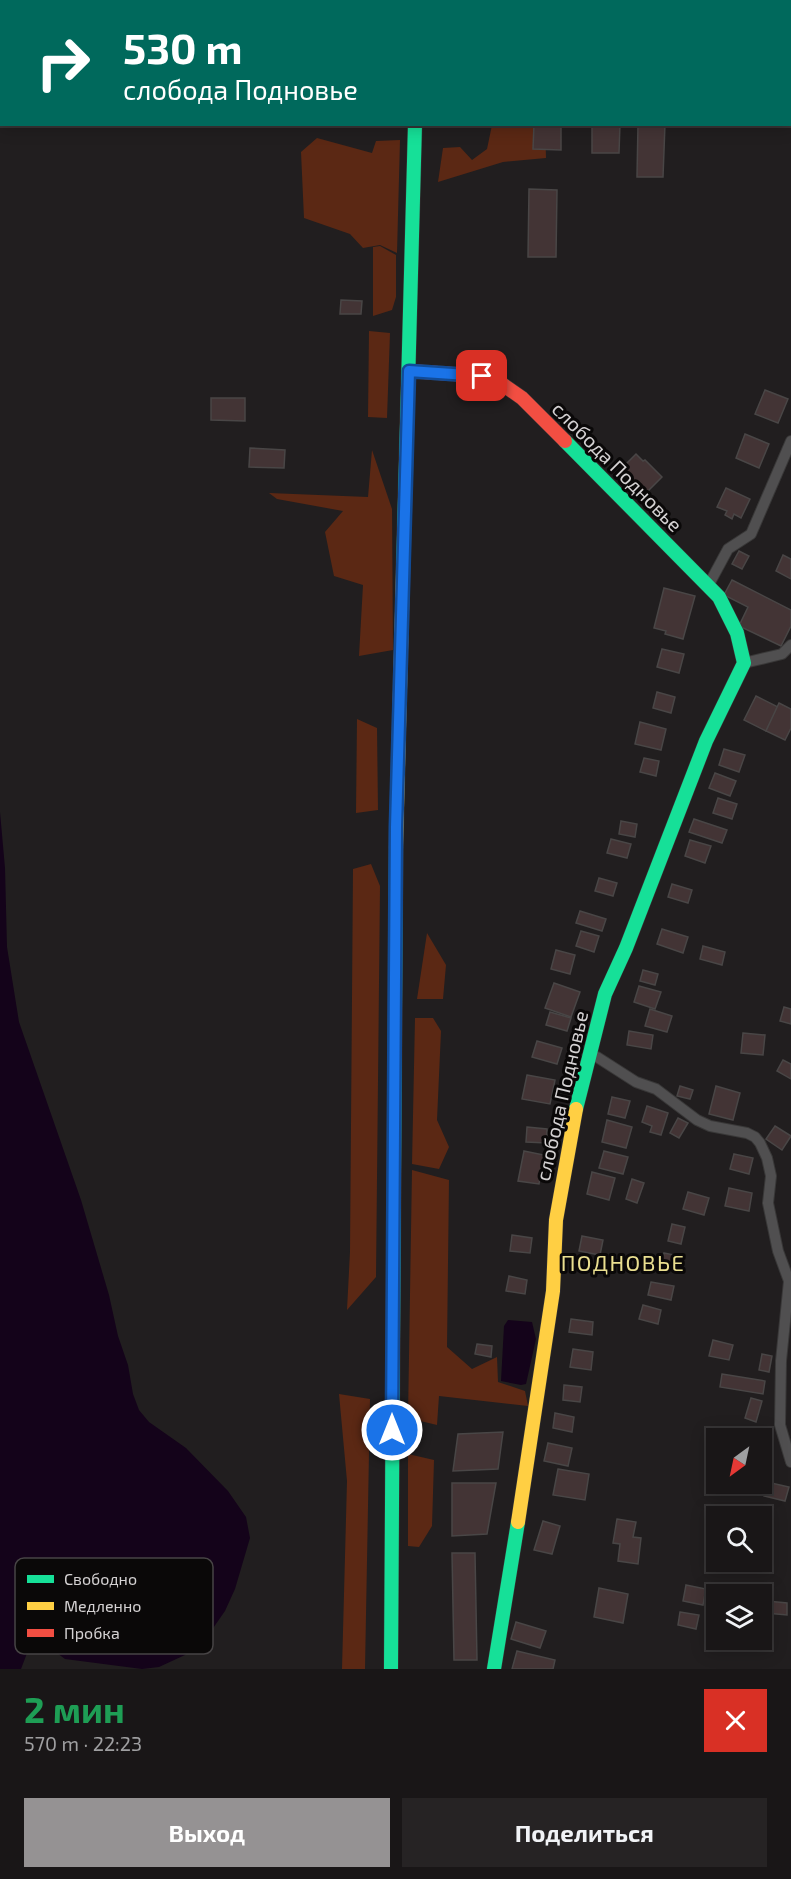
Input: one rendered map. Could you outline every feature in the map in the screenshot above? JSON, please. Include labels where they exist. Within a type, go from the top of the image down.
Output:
[{"type":"street","points":[[391,1669],[396,827],[415,126]]},
{"type":"street","name":"слобода Подновье","points":[[409,371],[482,376],[502,384],[522,398],[719,597],[737,633],[744,663],[706,741],[626,948],[605,994],[589,1055],[572,1124],[559,1201],[553,1292],[494,1669]]},
{"type":"street","points":[[708,586],[728,549],[751,534],[791,441]]},
{"type":"street","points":[[744,663],[787,656],[791,645]]},
{"type":"street","points":[[589,1055],[597,1057],[636,1082],[656,1089],[697,1120],[710,1126],[747,1133],[760,1143],[767,1158],[771,1176],[768,1203],[778,1251],[789,1281],[781,1361],[780,1425],[791,1462]]},
{"type":"shaded area","points":[[492,126],[545,126],[546,158],[503,162],[438,182],[443,148],[460,147],[472,160],[487,149]]},
{"type":"shaded area","points":[[317,138],[372,153],[376,141],[400,140],[397,253],[380,245],[363,248],[350,234],[304,218],[301,152]]},
{"type":"shaded area","points":[[380,246],[396,255],[396,297],[392,310],[373,316],[373,247]]},
{"type":"shaded area","points":[[369,331],[390,333],[387,418],[368,417]]},
{"type":"shaded area","points":[[372,450],[392,509],[393,650],[359,656],[363,585],[334,576],[325,532],[343,511],[277,499],[269,493],[368,497]]},
{"type":"shaded area","points":[[357,719],[377,728],[378,810],[356,813]]},
{"type":"shaded area","points":[[0,812],[5,868],[7,947],[19,1022],[81,1200],[128,1365],[133,1394],[139,1410],[149,1422],[186,1448],[228,1491],[246,1517],[250,1538],[235,1589],[225,1611],[213,1628],[213,1558],[15,1558],[15,1654],[27,1654],[21,1669],[0,1669]]},
{"type":"shaded area","points":[[371,864],[380,886],[376,1277],[347,1310],[350,1252],[353,869]]},
{"type":"shaded area","points":[[427,933],[446,965],[443,999],[417,999]]},
{"type":"shaded area","points":[[415,1018],[433,1018],[441,1031],[437,1120],[449,1147],[439,1169],[412,1164]]},
{"type":"shaded area","points":[[412,1170],[449,1180],[447,1347],[472,1369],[497,1357],[498,1382],[525,1391],[528,1406],[439,1396],[437,1425],[408,1418]]},
{"type":"shaded area","points":[[508,1320],[532,1322],[536,1339],[526,1384],[501,1381],[504,1326]]},
{"type":"shaded area","points":[[339,1394],[370,1399],[365,1669],[342,1669],[347,1481]]},
{"type":"shaded area","points":[[408,1454],[434,1460],[432,1526],[419,1547],[408,1546]]},
{"type":"shaded area","points":[[58,1654],[186,1654],[159,1667],[142,1669],[65,1659]]},
{"type":"building","points":[[534,126],[561,126],[561,150],[533,149]]},
{"type":"building","points":[[592,126],[620,126],[619,153],[592,153]]},
{"type":"building","points":[[638,126],[665,126],[663,177],[637,177]]},
{"type":"building","points":[[529,189],[557,190],[556,257],[528,257]]},
{"type":"building","points":[[341,300],[362,301],[361,314],[340,314]]},
{"type":"building","points":[[765,390],[788,399],[778,423],[755,414]]},
{"type":"building","points":[[211,398],[245,398],[245,421],[211,420]]},
{"type":"building","points":[[745,434],[769,444],[759,468],[736,458]]},
{"type":"building","points":[[250,448],[285,450],[284,468],[249,467]]},
{"type":"building","points":[[636,454],[662,477],[644,495],[626,478],[629,475],[622,468]]},
{"type":"building","points":[[726,488],[750,499],[741,518],[734,514],[732,519],[725,515],[727,511],[717,507]]},
{"type":"building","points":[[739,551],[749,556],[742,569],[732,564]]},
{"type":"building","points":[[783,555],[791,559],[791,579],[776,571]]},
{"type":"building","points":[[732,580],[791,610],[791,626],[781,646],[739,626],[748,607],[724,595]]},
{"type":"building","points":[[664,588],[695,596],[683,639],[654,628]]},
{"type":"building","points":[[662,649],[684,654],[679,673],[657,667]]},
{"type":"building","points":[[657,692],[675,697],[671,713],[653,708]]},
{"type":"building","points":[[756,696],[778,707],[766,731],[744,720]]},
{"type":"building","points":[[779,703],[791,709],[791,728],[785,740],[766,731]]},
{"type":"building","points":[[640,722],[666,729],[661,750],[635,744]]},
{"type":"building","points":[[724,749],[745,755],[739,772],[719,765]]},
{"type":"building","points":[[644,758],[659,761],[656,776],[640,772]]},
{"type":"building","points":[[715,773],[736,781],[730,796],[709,788]]},
{"type":"building","points":[[718,798],[737,804],[732,819],[713,813]]},
{"type":"building","points":[[694,819],[727,830],[722,843],[689,832]]},
{"type":"building","points":[[621,821],[637,824],[635,837],[619,834]]},
{"type":"building","points":[[611,839],[631,844],[627,858],[607,853]]},
{"type":"building","points":[[690,840],[711,846],[705,863],[685,856]]},
{"type":"building","points":[[599,878],[617,883],[613,896],[595,891]]},
{"type":"building","points":[[672,884],[692,890],[688,903],[668,897]]},
{"type":"building","points":[[580,911],[606,919],[602,931],[576,923]]},
{"type":"building","points":[[662,929],[688,937],[683,953],[657,944]]},
{"type":"building","points":[[581,931],[599,936],[594,952],[576,946]]},
{"type":"building","points":[[703,946],[725,952],[722,965],[700,959]]},
{"type":"building","points":[[556,950],[575,955],[570,974],[551,969]]},
{"type":"building","points":[[643,970],[658,974],[655,985],[640,981]]},
{"type":"building","points":[[554,983],[580,992],[571,1017],[545,1008]]},
{"type":"building","points":[[639,986],[661,992],[655,1009],[634,1002]]},
{"type":"building","points":[[784,1007],[791,1009],[791,1024],[780,1021]]},
{"type":"building","points":[[650,1009],[672,1016],[667,1032],[645,1026]]},
{"type":"building","points":[[550,1012],[571,1018],[567,1031],[546,1025]]},
{"type":"building","points":[[629,1031],[653,1035],[651,1049],[627,1045]]},
{"type":"building","points":[[743,1033],[765,1035],[763,1055],[741,1053]]},
{"type":"building","points":[[537,1041],[562,1048],[557,1064],[532,1057]]},
{"type":"building","points":[[783,1060],[791,1064],[791,1079],[777,1071]]},
{"type":"building","points":[[527,1075],[555,1080],[550,1104],[522,1099]]},
{"type":"building","points":[[680,1086],[693,1090],[690,1099],[677,1096]]},
{"type":"building","points":[[716,1086],[740,1093],[733,1120],[709,1114]]},
{"type":"building","points":[[612,1097],[630,1101],[625,1118],[608,1114]]},
{"type":"building","points":[[647,1106],[668,1113],[661,1135],[650,1132],[652,1126],[642,1122]]},
{"type":"building","points":[[678,1118],[688,1123],[679,1138],[670,1133]]},
{"type":"building","points":[[607,1120],[632,1127],[626,1148],[602,1142]]},
{"type":"building","points":[[775,1126],[791,1136],[782,1150],[766,1139]]},
{"type":"building","points":[[527,1127],[547,1129],[547,1143],[526,1142]]},
{"type":"building","points":[[524,1151],[544,1155],[539,1184],[518,1181]]},
{"type":"building","points":[[604,1151],[628,1157],[623,1174],[599,1168]]},
{"type":"building","points":[[734,1154],[753,1158],[749,1174],[730,1169]]},
{"type":"building","points":[[592,1172],[615,1178],[609,1200],[587,1194]]},
{"type":"building","points":[[632,1179],[644,1183],[637,1203],[626,1199]]},
{"type":"building","points":[[729,1188],[752,1193],[749,1211],[725,1206]]},
{"type":"building","points":[[688,1192],[709,1198],[704,1215],[683,1209]]},
{"type":"building","points":[[672,1224],[685,1227],[681,1244],[668,1241]]},
{"type":"building","points":[[512,1235],[532,1238],[530,1253],[510,1251]]},
{"type":"building","points":[[582,1236],[603,1240],[600,1255],[579,1251]]},
{"type":"building","points":[[664,1253],[684,1257],[681,1272],[661,1267]]},
{"type":"building","points":[[509,1276],[527,1280],[525,1294],[506,1291]]},
{"type":"building","points":[[651,1282],[674,1286],[671,1300],[648,1295]]},
{"type":"building","points":[[643,1305],[661,1310],[658,1324],[639,1319]]},
{"type":"building","points":[[571,1319],[593,1322],[592,1335],[569,1332]]},
{"type":"building","points":[[713,1340],[733,1345],[729,1360],[709,1356]]},
{"type":"building","points":[[477,1344],[492,1346],[491,1357],[475,1354]]},
{"type":"building","points":[[573,1349],[593,1352],[591,1370],[570,1367]]},
{"type":"building","points":[[762,1354],[772,1356],[769,1372],[759,1370]]},
{"type":"building","points":[[722,1374],[765,1381],[763,1394],[720,1387]]},
{"type":"building","points":[[564,1385],[582,1387],[580,1402],[563,1400]]},
{"type":"building","points":[[751,1398],[762,1401],[756,1422],[745,1418]]},
{"type":"building","points":[[555,1413],[574,1417],[572,1432],[553,1428]]},
{"type":"building","points":[[503,1432],[498,1469],[453,1471],[458,1434]]},
{"type":"building","points":[[548,1443],[572,1448],[568,1466],[544,1461]]},
{"type":"building","points":[[558,1469],[589,1474],[585,1500],[553,1495]]},
{"type":"building","points":[[452,1483],[496,1483],[487,1534],[452,1536]]},
{"type":"building","points":[[772,1483],[789,1487],[785,1501],[764,1496],[764,1494],[772,1494]]},
{"type":"building","points":[[617,1519],[636,1522],[633,1537],[641,1538],[638,1564],[618,1561],[620,1544],[613,1543]]},
{"type":"building","points":[[543,1521],[560,1526],[552,1554],[534,1550]]},
{"type":"building","points":[[452,1553],[475,1553],[477,1660],[454,1660]]},
{"type":"building","points":[[686,1585],[706,1589],[703,1605],[683,1601]]},
{"type":"building","points":[[599,1588],[628,1594],[623,1623],[594,1617]]},
{"type":"building","points":[[772,1602],[787,1603],[787,1615],[772,1614]]},
{"type":"building","points":[[680,1612],[699,1615],[696,1629],[678,1625]]},
{"type":"building","points":[[516,1622],[546,1631],[540,1648],[511,1639]]},
{"type":"building","points":[[517,1651],[555,1660],[553,1669],[512,1669]]},
{"type":"traffic: fast","points":[[403,572],[415,126]]},
{"type":"traffic: fast","points":[[565,441],[719,597],[737,633],[744,663],[706,741],[626,948],[605,994],[576,1109]]},
{"type":"traffic: fast","points":[[391,1669],[396,847]]},
{"type":"traffic: fast","points":[[494,1669],[518,1522]]},
{"type":"traffic: slow","points":[[396,847],[403,572]]},
{"type":"traffic: slow","points":[[518,1522],[553,1291],[556,1220],[576,1109]]},
{"type":"traffic: jam","points":[[409,371],[482,376],[502,384],[522,398],[565,441]]},
{"type":"district","name":"ПОДНОВЬЕ","points":[[623,1263]]},
{"type":"route","points":[[392,1430],[396,827],[409,371],[482,376]]}]
